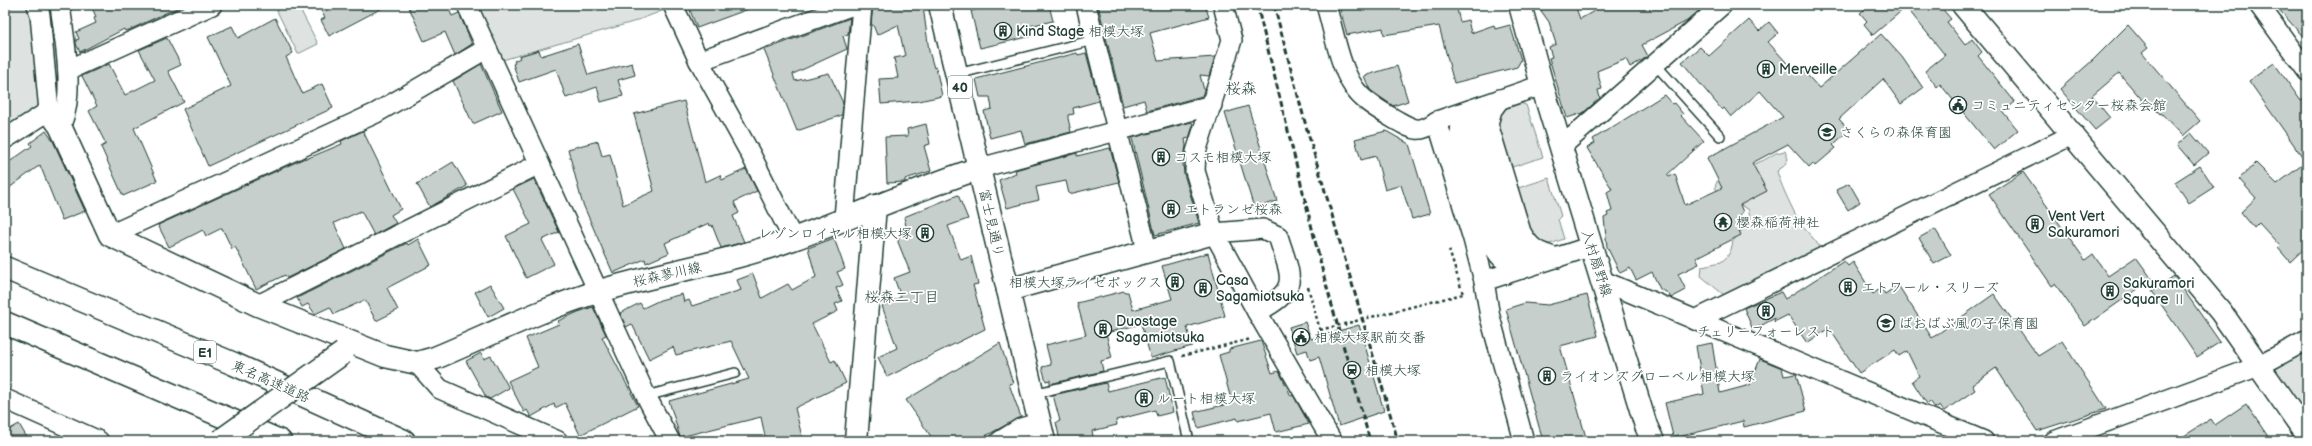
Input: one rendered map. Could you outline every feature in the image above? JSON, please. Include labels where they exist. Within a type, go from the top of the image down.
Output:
[{"type":"main road","name":"富士見通り","points":[[940,5],[1042,432]]},
{"type":"main road","name":"入村扇野線","points":[[1520,5],[1542,85],[1646,426],[1653,441]]},
{"type":"main road","points":[[1963,5],[2074,134],[2221,312],[2307,435]]},
{"type":"main road","points":[[55,119],[110,235]]},
{"type":"main road","name":"桜森蓼川線","points":[[110,235],[350,348],[417,363],[435,358],[542,312],[599,291],[719,262],[793,239],[875,206],[980,168]]},
{"type":"main road","points":[[856,441],[875,206]]},
{"type":"main road","points":[[1008,290],[1147,250],[1214,233]]},
{"type":"main road","name":"東名高速道路","points":[[5,268],[234,364],[404,441]]},
{"type":"main road","points":[[5,323],[280,441]]},
{"type":"main road","points":[[220,441],[350,348]]},
{"type":"street","points":[[37,5],[40,15],[55,119]]},
{"type":"street","points":[[5,139],[55,119],[65,118],[68,70],[60,5]]},
{"type":"street","points":[[68,70],[212,5]]},
{"type":"street","points":[[467,5],[646,396],[670,441]]},
{"type":"street","points":[[673,5],[699,61],[750,153],[793,239]]},
{"type":"street","points":[[699,61],[853,5]]},
{"type":"street","points":[[844,218],[862,5]]},
{"type":"street","points":[[1086,5],[1147,250]]},
{"type":"street","points":[[1223,5],[1232,40],[1196,152],[1195,171],[1214,233],[1257,312],[1332,441]]},
{"type":"street","points":[[1326,5],[1345,70],[1358,93],[1393,119],[1414,130],[1426,129],[1437,121],[1542,85]]},
{"type":"street","points":[[1561,147],[1722,5]]},
{"type":"street","points":[[2259,5],[2307,71]]},
{"type":"street","points":[[110,235],[376,113],[486,49]]},
{"type":"street","points":[[980,168],[1118,132],[1212,105]]},
{"type":"street","points":[[1485,105],[1492,110],[1488,124],[1521,232],[1528,244],[1548,260]]},
{"type":"street","points":[[1485,105],[1461,123],[1460,134],[1492,244],[1498,256],[1509,264],[1522,269]]},
{"type":"street","points":[[1437,121],[1474,239],[1484,281],[1490,318],[1524,441]]},
{"type":"street","points":[[1695,320],[2074,134]]},
{"type":"street","points":[[258,305],[539,164]]},
{"type":"street","points":[[1214,233],[1263,229],[1278,236],[1290,274],[1289,287],[1277,302],[1257,312]]},
{"type":"street","points":[[1484,281],[1592,246]]},
{"type":"street","points":[[1603,281],[1984,441]]},
{"type":"street","points":[[2054,441],[2259,366],[2307,340]]},
{"type":"street","points":[[417,363],[440,388],[558,441]]},
{"type":"street","points":[[5,399],[99,441]]},
{"type":"street","points":[[1000,441],[1021,428],[1042,432]]},
{"type":"lane","points":[[957,74],[1094,40]]},
{"type":"lane","points":[[1655,64],[1720,136]]},
{"type":"lane","points":[[1033,394],[1170,361],[1189,441]]},
{"type":"lane","points":[[646,396],[735,373]]},
{"type":"path","points":[[1307,284],[1320,330],[1345,325],[1463,294],[1449,250]]},
{"type":"path","points":[[1170,361],[1173,358],[1254,338]]},
{"type":"shaded area","points":[[5,5],[28,5],[32,18],[42,101],[38,111],[5,131]]},
{"type":"shaded area","points":[[274,5],[298,5],[318,44],[298,54]]},
{"type":"shaded area","points":[[474,5],[666,5],[667,9],[633,22],[499,61]]},
{"type":"shaded area","points":[[1516,102],[1526,105],[1543,157],[1509,168],[1499,137],[1498,120],[1500,113],[1505,107]]},
{"type":"shaded area","points":[[1785,151],[1788,159],[1784,166],[1777,171],[1778,176],[1796,216],[1819,246],[1814,258],[1733,294],[1724,295],[1701,276],[1702,266],[1721,262],[1727,257],[1731,250],[1733,241],[1751,219],[1748,209],[1719,195],[1715,187],[1718,179],[1764,160],[1776,153]]},
{"type":"shaded area","points":[[1549,178],[1561,216],[1558,219],[1564,239],[1542,245],[1535,241],[1531,235],[1524,219],[1515,189]]},
{"type":"shaded area","points":[[2307,352],[2307,421],[2272,371]]},
{"type":"building","points":[[91,5],[183,5],[129,30],[125,31],[124,29],[80,52],[76,44],[76,40],[79,39],[76,32],[96,23],[94,18],[96,17]]},
{"type":"building","points":[[318,5],[388,5],[329,36],[321,20],[325,18]]},
{"type":"building","points":[[408,5],[447,5],[452,16],[459,13],[472,44],[455,55],[445,32],[424,41]]},
{"type":"building","points":[[688,5],[754,5],[754,7],[697,28]]},
{"type":"building","points":[[873,5],[923,6],[929,51],[934,68],[936,67],[942,96],[919,101],[881,104],[879,79],[898,78],[894,58],[905,56],[898,25],[877,35],[873,25],[871,25]]},
{"type":"building","name":"Kind Stage 相模大塚","points":[[995,5],[1049,5],[1053,21],[1029,26],[1032,36],[980,48],[971,11]]},
{"type":"building","points":[[1098,5],[1205,5],[1209,17],[1150,33],[1158,61],[1215,57],[1209,76],[1200,75],[1204,90],[1202,96],[1147,111],[1144,100],[1123,106]]},
{"type":"building","points":[[1339,5],[1456,5],[1460,22],[1468,20],[1471,33],[1494,25],[1495,29],[1510,25],[1521,60],[1517,67],[1454,83],[1439,26],[1384,35],[1383,28],[1347,35]]},
{"type":"building","points":[[1537,5],[1575,5],[1580,19],[1605,5],[1705,5],[1687,21],[1642,45],[1648,56],[1644,59],[1630,67],[1626,59],[1597,71],[1602,89],[1598,90],[1600,98],[1583,113],[1567,118],[1549,58],[1552,57],[1549,47],[1556,44],[1549,22]]},
{"type":"building","points":[[1870,5],[1939,5],[1951,19],[1947,22],[1965,45],[1972,39],[1982,52],[1978,56],[2015,102],[2003,112],[2018,130],[1994,150],[1940,84],[1937,87],[1925,71],[1945,55],[1906,7],[1873,35],[1864,24],[1867,21],[1860,13]]},
{"type":"building","points":[[2275,5],[2307,5],[2307,41],[2298,31]]},
{"type":"building","points":[[275,18],[293,53],[286,57],[302,93],[322,84],[333,108],[208,166],[183,109],[231,86],[208,37],[232,26],[238,38]]},
{"type":"building","points":[[850,18],[848,34],[843,36],[847,49],[793,74],[795,81],[829,73],[843,103],[842,115],[797,131],[764,50]]},
{"type":"building","points":[[1749,20],[1759,31],[1769,22],[1778,33],[1768,42],[1794,71],[1799,66],[1819,88],[1881,34],[1902,57],[1923,88],[1901,104],[1883,79],[1839,119],[1849,130],[1833,145],[1836,148],[1815,166],[1813,163],[1809,167],[1788,144],[1752,163],[1767,191],[1740,205],[1743,212],[1740,214],[1746,227],[1739,231],[1741,235],[1696,258],[1699,264],[1678,274],[1686,290],[1671,298],[1668,293],[1660,289],[1652,272],[1636,280],[1630,268],[1620,273],[1607,247],[1604,218],[1608,216],[1607,213],[1612,211],[1607,192],[1612,189],[1587,148],[1595,143],[1593,139],[1664,95],[1672,104],[1674,103],[1683,114],[1681,116],[1704,141],[1667,175],[1669,177],[1675,174],[1685,205],[1722,188],[1707,158],[1783,117],[1760,91],[1731,117],[1724,108],[1722,110],[1682,62],[1700,47],[1709,56]]},
{"type":"building","points":[[2128,25],[2148,48],[2142,53],[2200,121],[2183,136],[2161,113],[2160,114],[2153,107],[2150,109],[2119,73],[2092,96],[2110,118],[2095,130],[2060,89],[2093,60]]},
{"type":"building","points":[[167,38],[181,65],[168,71],[184,102],[134,128],[157,181],[123,196],[101,147],[106,144],[89,111],[97,106],[82,76],[109,64],[125,95],[155,80],[139,50]]},
{"type":"building","points":[[578,44],[588,75],[632,63],[635,75],[618,80],[623,96],[601,102],[597,87],[566,98],[556,69],[519,82],[513,64],[515,63],[514,61],[520,58],[519,56],[539,50],[541,56]]},
{"type":"building","points":[[1077,53],[1078,55],[1086,53],[1099,101],[1073,108],[1074,114],[1068,115],[1071,132],[1025,144],[1021,130],[990,138],[984,111],[992,109],[990,97],[980,97],[976,79]]},
{"type":"building","points":[[2274,63],[2301,101],[2307,97],[2307,246],[2290,262],[2278,248],[2280,246],[2259,223],[2254,228],[2241,212],[2256,198],[2239,179],[2256,163],[2277,184],[2306,162],[2249,81]]},
{"type":"building","points":[[481,64],[502,111],[473,124],[453,81]]},
{"type":"building","points":[[1397,66],[1408,101],[1393,106],[1370,90],[1364,76]]},
{"type":"building","points":[[684,101],[705,182],[720,175],[722,180],[746,169],[757,191],[734,202],[739,213],[733,216],[744,242],[721,248],[712,225],[710,226],[709,223],[665,243],[669,253],[646,263],[645,259],[613,273],[582,202],[568,149],[598,141],[602,156],[610,154],[623,205],[654,191],[634,114]]},
{"type":"building","points":[[1248,106],[1277,201],[1254,208],[1225,113]]},
{"type":"building","points":[[1192,122],[1193,126],[1189,138],[1185,139],[1186,146],[1183,163],[1184,174],[1199,223],[1155,235],[1132,138]]},
{"type":"building","points":[[926,124],[930,144],[924,146],[931,171],[905,179],[905,182],[887,183],[885,137],[908,136],[907,129]]},
{"type":"building","points":[[46,131],[53,141],[85,211],[62,220],[40,165],[5,191],[5,165],[32,146],[30,143]]},
{"type":"building","points":[[363,131],[401,209],[391,215],[396,223],[374,235],[361,211],[334,223],[346,249],[287,278],[285,275],[256,289],[238,252],[235,247],[232,249],[222,228],[206,236],[203,230],[169,247],[158,225],[305,158],[306,159],[342,144],[341,141]]},
{"type":"building","points":[[1386,131],[1409,144],[1430,214],[1412,219],[1401,185],[1385,190],[1376,156],[1361,160],[1355,139]]},
{"type":"building","points":[[2191,133],[2208,153],[2194,165],[2177,145]]},
{"type":"building","points":[[1110,148],[1119,182],[1069,194],[1066,181],[1036,187],[1039,200],[1007,208],[999,180],[1016,173],[1015,170],[1077,153],[1077,156]]},
{"type":"building","points":[[453,162],[467,186],[430,207],[417,184]]},
{"type":"building","points":[[2200,166],[2214,187],[2189,203],[2175,182]]},
{"type":"building","name":"Vent Vert Sakuramori","points":[[2023,172],[2085,260],[2093,254],[2108,276],[2136,257],[2152,279],[2085,326],[2055,284],[2052,286],[1989,194]]},
{"type":"building","points":[[534,179],[559,232],[542,240],[554,264],[526,278],[506,236],[531,224],[513,189]]},
{"type":"building","points":[[1849,183],[1860,202],[1848,210],[1836,190]]},
{"type":"building","points":[[958,195],[968,219],[948,226],[961,260],[971,256],[978,284],[973,285],[985,329],[887,377],[878,357],[897,348],[882,306],[901,297],[894,278],[910,272],[898,242],[899,234],[907,231],[904,217]]},
{"type":"building","points":[[1935,229],[1951,255],[1934,264],[1919,238]]},
{"type":"building","points":[[834,238],[845,269],[837,272],[843,285],[836,288],[842,301],[835,304],[838,311],[812,324],[831,362],[835,360],[846,383],[795,408],[803,441],[766,441],[761,417],[680,437],[669,401],[749,379],[731,341],[676,355],[673,347],[649,359],[632,324],[626,327],[620,313],[640,303],[643,308],[660,300],[682,294],[684,302],[689,300],[692,306],[741,290],[737,280],[753,274],[762,298],[788,284],[792,290],[816,277],[808,248]]},
{"type":"building","points":[[418,239],[431,265],[387,288],[398,310],[376,321],[365,300],[334,314],[330,307],[315,314],[308,304],[302,307],[297,298],[407,243],[408,245]]},
{"type":"building","points":[[1208,253],[1225,316],[1187,327],[1192,346],[1151,358],[1141,324],[1106,333],[1112,358],[1101,361],[1103,371],[1050,384],[1050,380],[1046,381],[1042,367],[1051,365],[1046,345],[1086,335],[1077,303],[1124,291],[1128,292],[1133,310],[1172,299],[1162,266]]},
{"type":"building","points":[[1844,261],[1848,266],[1853,262],[1873,294],[1881,288],[1885,294],[1898,285],[1932,338],[1994,294],[2038,356],[2062,341],[2106,409],[2037,431],[1996,368],[1972,385],[1975,390],[1944,411],[1940,405],[1935,408],[1930,401],[1927,404],[1912,381],[1919,376],[1907,351],[1899,356],[1895,350],[1859,373],[1829,328],[1807,343],[1788,315],[1774,322],[1775,318],[1753,330],[1744,308],[1781,292],[1785,299]]},
{"type":"building","points":[[2174,276],[2220,342],[2197,357],[2152,291]]},
{"type":"building","points":[[490,284],[504,308],[488,317],[475,292]]},
{"type":"building","name":"ライオンズグローベル相模大塚","points":[[1587,295],[1598,336],[1560,346],[1587,441],[1543,441],[1506,309],[1525,303],[1548,305]]},
{"type":"building","points":[[593,307],[606,335],[602,337],[638,406],[580,435],[565,403],[555,408],[554,404],[531,417],[527,410],[524,412],[508,381],[538,367],[526,338],[559,324],[558,321]]},
{"type":"building","name":"相模大塚","points":[[1305,322],[1311,339],[1359,325],[1384,411],[1339,426],[1319,357],[1310,360],[1307,350],[1297,353],[1289,327]]},
{"type":"building","points":[[1261,341],[1272,373],[1279,371],[1291,396],[1293,395],[1309,424],[1276,432],[1271,413],[1238,421],[1237,418],[1198,428],[1194,412],[1232,403],[1219,355],[1229,352],[1229,349]]},
{"type":"building","points":[[1000,343],[1013,383],[1009,384],[1021,417],[976,441],[934,441],[906,400]]},
{"type":"building","points":[[1712,343],[1720,393],[1750,385],[1760,359],[1782,368],[1784,376],[1796,374],[1806,411],[1744,427],[1743,421],[1678,437],[1678,435],[1673,436],[1665,403],[1704,394],[1696,346]]},
{"type":"building","points":[[481,353],[484,359],[491,356],[509,388],[490,399],[486,397],[466,361]]},
{"type":"building","points":[[1165,377],[1173,412],[1157,416],[1155,410],[1116,420],[1117,425],[1092,431],[1094,441],[1060,441],[1056,422],[1060,421],[1053,395],[1106,383],[1108,391]]},
{"type":"building","points":[[2246,404],[2271,441],[2176,441],[2211,419],[2215,425]]},
{"type":"building","points":[[19,424],[29,441],[5,441],[5,432]]},
{"type":"railway","points":[[1257,5],[1324,277],[1370,441]]},
{"type":"railway","points":[[1274,5],[1306,126],[1398,441]]},
{"type":"place","name":"Kind Stage 相模大塚","points":[[1003,31]]},
{"type":"place","name":"Merveille","points":[[1766,69]]},
{"type":"place","name":"コミュニティセンター桜森会館","points":[[1958,105]]},
{"type":"place","name":"さくらの森保育園","points":[[1827,132]]},
{"type":"place","name":"コスモ相模大塚","points":[[1161,157]]},
{"type":"place","name":"エトランゼ桜森","points":[[1171,209]]},
{"type":"place","name":"櫻森稲荷神社","points":[[1723,222]]},
{"type":"place","name":"Vent Vert Sakuramori","points":[[2035,224]]},
{"type":"place","name":"レゾンロイヤル相模大塚","points":[[925,233]]},
{"type":"place","name":"相模大塚ライゼボックス","points":[[1175,282]]},
{"type":"place","name":"エトワール・スリーズ","points":[[1848,287]]},
{"type":"place","name":"Casa Sagamiotsuka","points":[[1203,288]]},
{"type":"place","name":"Sakuramori Square Ⅱ","points":[[2110,291]]},
{"type":"place","name":"チェリーフォーレスト","points":[[1766,311]]},
{"type":"place","name":"ばおばぶ風の子保育園","points":[[1886,323]]},
{"type":"place","name":"Duostage Sagamiotsuka","points":[[1103,329]]},
{"type":"place","name":"相模大塚駅前交番","points":[[1301,337]]},
{"type":"place","name":"相模大塚","points":[[1352,370]]},
{"type":"place","name":"ライオンズグローベル相模大塚","points":[[1547,376]]},
{"type":"place","name":"ルート相模大塚","points":[[1144,398]]},
{"type":"district","name":"桜森","points":[[1241,88]]},
{"type":"district","name":"桜森二丁目","points":[[902,297]]}]
